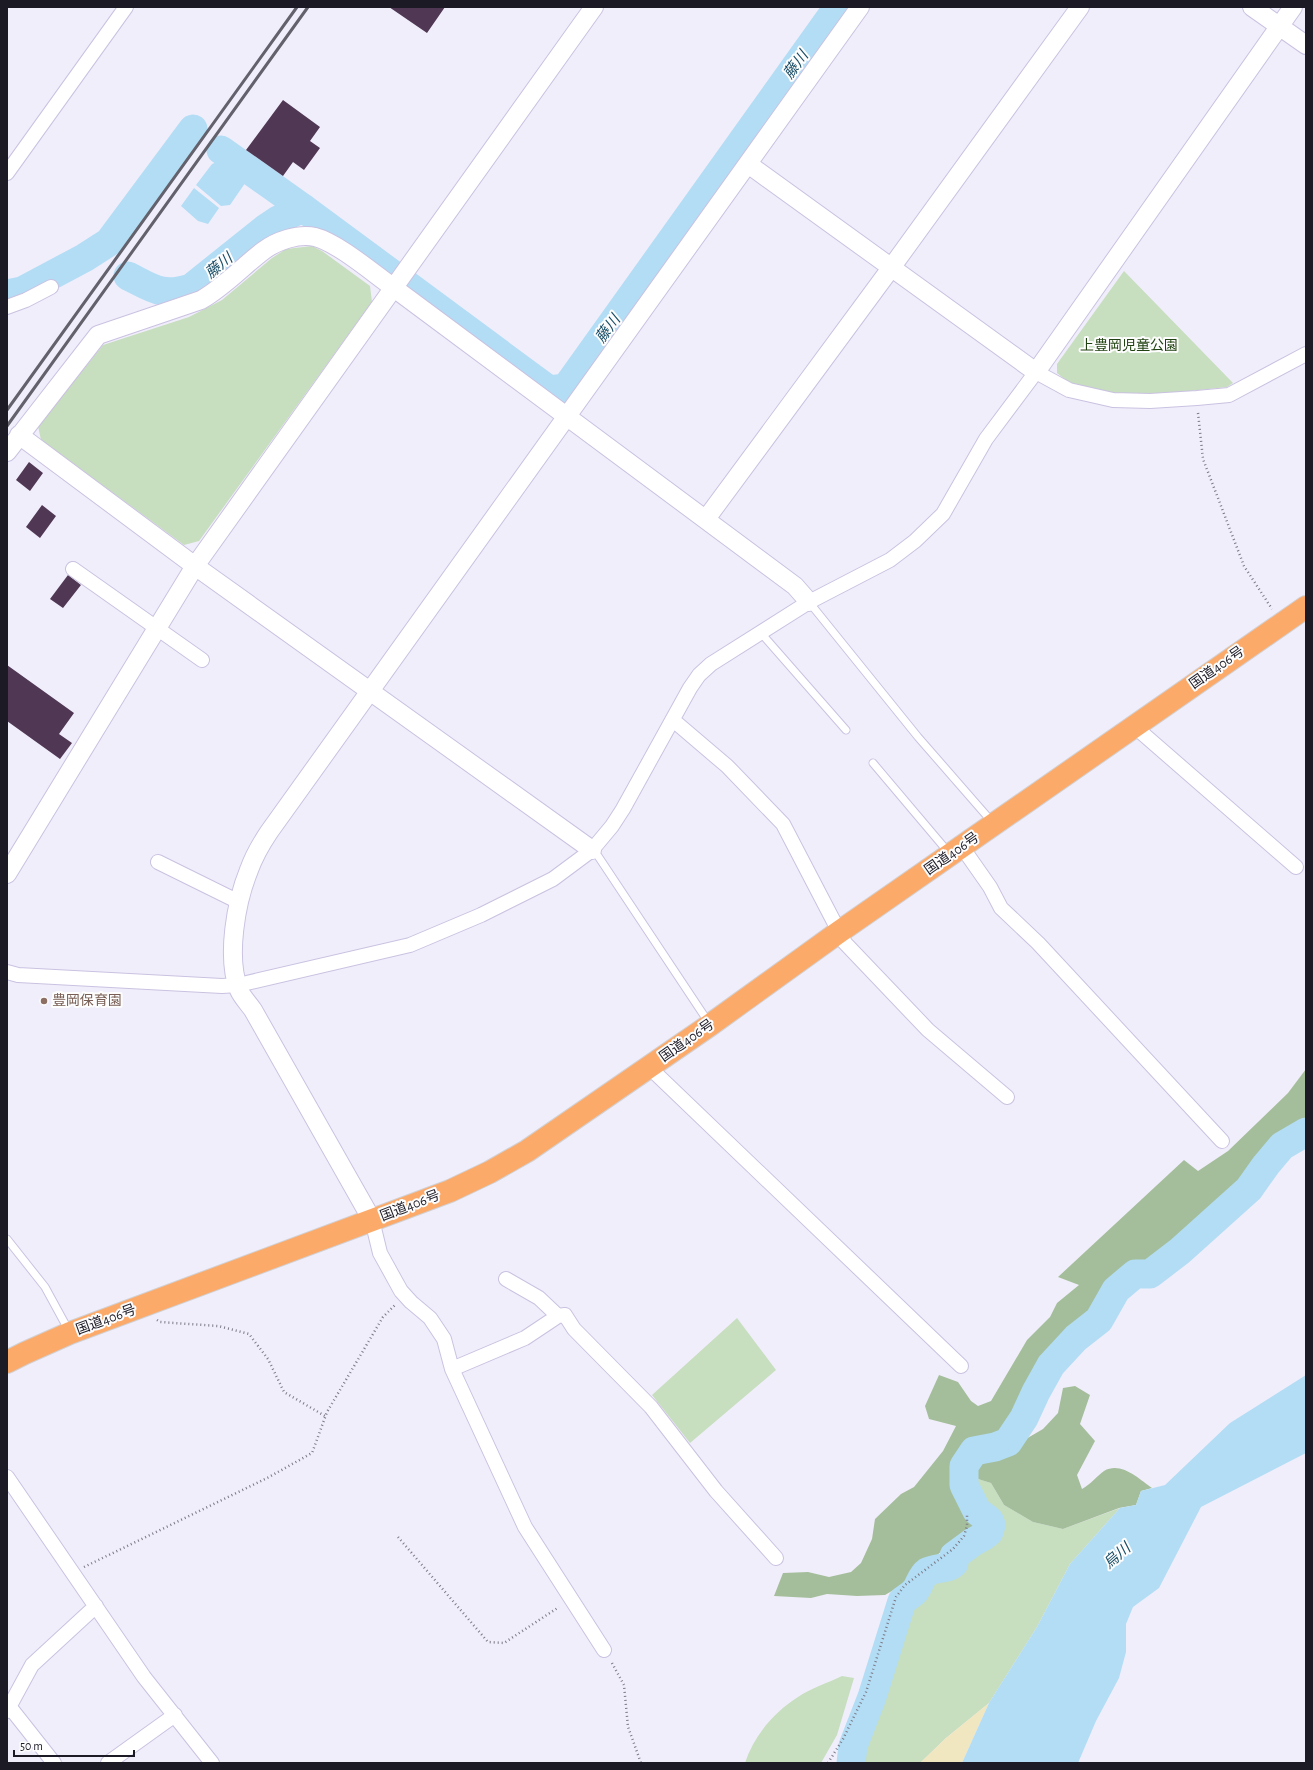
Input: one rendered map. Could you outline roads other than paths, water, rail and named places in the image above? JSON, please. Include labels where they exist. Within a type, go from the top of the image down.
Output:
[{"type":"highway","name":"国道406号","points":[[7,1362],[70,1333],[450,1191],[490,1172],[527,1151],[649,1068],[839,932],[1306,607]]},
{"type":"street","points":[[7,173],[126,7]]},
{"type":"street","points":[[7,874],[195,566],[594,7]]},
{"type":"street","points":[[604,1650],[525,1527],[452,1369],[444,1339],[430,1318],[405,1295],[380,1253],[372,1220],[253,1010],[240,991],[235,975],[234,944],[239,902],[256,852],[269,832],[860,7]]},
{"type":"street","points":[[706,519],[891,268],[1080,7]]},
{"type":"street","points":[[1252,7],[1306,45]]},
{"type":"street","points":[[7,972],[18,975],[222,986],[238,985],[410,945],[481,915],[553,879],[592,850],[604,837],[623,809],[699,675],[711,664],[809,602],[890,560],[915,541],[943,514],[986,439],[1036,372],[1293,7]]},
{"type":"street","points":[[748,164],[1036,372],[1069,390],[1113,400],[1150,401],[1229,395],[1306,354]]},
{"type":"street","points":[[7,452],[98,335],[201,300],[214,293],[264,250],[281,241],[313,236],[330,242],[394,288],[795,586],[809,602]]},
{"type":"street","points":[[7,307],[51,288]]},
{"type":"street","points":[[19,435],[195,566],[592,850]]},
{"type":"street","points":[[73,569],[202,660]]},
{"type":"street","points":[[673,720],[728,766],[783,824],[845,943],[928,1030],[1007,1097]]},
{"type":"street","points":[[1134,726],[1296,867]]},
{"type":"street","points":[[956,851],[990,887],[1001,908],[1038,943],[1222,1141]]},
{"type":"street","points":[[158,862],[239,902]]},
{"type":"street","points":[[649,1068],[962,1366]]},
{"type":"street","points":[[506,1279],[539,1298],[558,1316]]},
{"type":"street","points":[[452,1369],[525,1338],[558,1316],[565,1315],[574,1328],[651,1407],[716,1491],[776,1558]]},
{"type":"street","points":[[7,1477],[144,1677],[212,1763]]},
{"type":"street","points":[[54,1763],[8,1708],[32,1665],[96,1606]]},
{"type":"street","points":[[108,1763],[175,1715]]},
{"type":"lane","points":[[809,602],[918,737],[994,824]]},
{"type":"lane","points":[[760,633],[846,730]]},
{"type":"lane","points":[[873,763],[956,851]]},
{"type":"lane","points":[[592,850],[598,856],[710,1025]]},
{"type":"lane","points":[[7,1239],[45,1287],[70,1333]]},
{"type":"water","points":[[227,158],[250,176],[230,205],[221,206],[196,185],[212,164]]},
{"type":"water","points":[[194,188],[219,208],[208,224],[198,221],[181,206]]},
{"type":"water","name":"烏川","points":[[1306,1375],[1306,1453],[1201,1507],[1159,1588],[1133,1607],[1126,1624],[1126,1652],[1119,1678],[1096,1721],[1078,1763],[962,1763],[989,1703],[1037,1627],[1070,1564],[1120,1508],[1136,1505],[1141,1491],[1165,1485],[1230,1423]]},
{"type":"waterway","name":"藤川","points":[[221,150],[303,208],[549,390],[566,388],[838,7]]},
{"type":"waterway","name":"藤川","points":[[7,294],[22,291],[84,258],[109,242],[193,129]]},
{"type":"waterway","name":"藤川","points":[[128,276],[152,288],[165,292],[181,291],[191,288],[266,228],[278,220],[303,208]]},
{"type":"waterway","points":[[851,1763],[853,1746],[872,1697],[902,1601],[915,1591],[923,1576],[927,1572],[951,1565],[954,1563],[954,1556],[989,1532],[991,1525],[989,1520],[977,1511],[964,1485],[964,1466],[974,1451],[995,1447],[1008,1442],[1024,1418],[1051,1365],[1076,1338],[1099,1320],[1116,1290],[1135,1274],[1150,1274],[1180,1251],[1249,1189],[1282,1146],[1306,1132]]},
{"type":"railway","points":[[7,410],[297,7]]},
{"type":"railway","points":[[7,426],[308,7]]},
{"type":"place","name":"豊岡保育園","points":[[44,1001]]},
{"type":"park label","name":"上豊岡児童公園","points":[[1129,346]]}]
